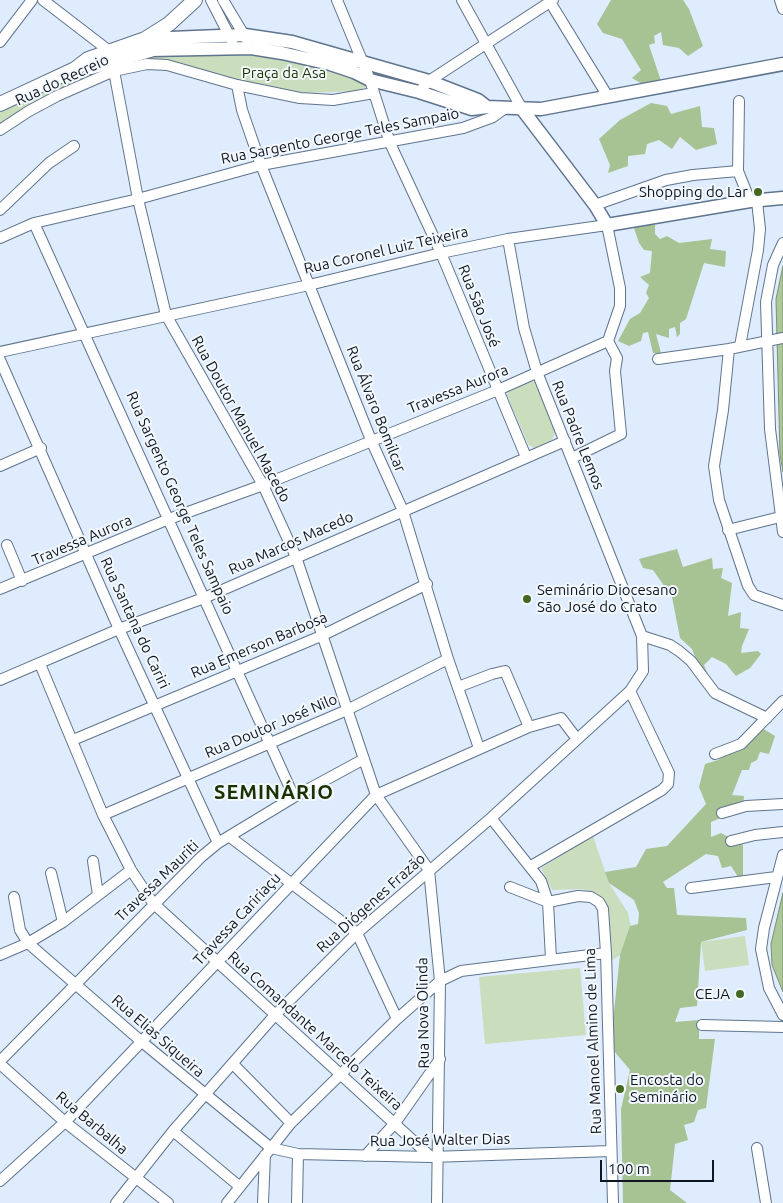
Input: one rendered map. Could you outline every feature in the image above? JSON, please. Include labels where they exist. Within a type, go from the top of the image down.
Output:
[{"type":"highway","points":[[0,104],[75,69],[88,59],[111,60],[148,44],[195,0]]},
{"type":"main road","points":[[148,44],[229,35],[245,35],[292,42],[363,64],[429,81],[478,100],[487,107]]},
{"type":"main road","points":[[148,44],[251,48],[330,64],[370,80],[418,92],[472,109],[487,107],[537,109],[783,64]]},
{"type":"main road","points":[[522,109],[596,205],[607,225]]},
{"type":"main road","points":[[777,199],[783,207]]},
{"type":"main road","name":"Rua Coronel Luiz Teixeira","points":[[607,225],[753,201],[777,199]]},
{"type":"street","points":[[0,42],[32,0]]},
{"type":"street","points":[[43,0],[111,60]]},
{"type":"street","points":[[211,0],[235,48]]},
{"type":"street","points":[[223,0],[251,48]]},
{"type":"street","name":"Rua São José","points":[[337,0],[370,80],[390,143],[441,253],[526,457]]},
{"type":"street","points":[[462,0],[522,109]]},
{"type":"street","points":[[780,0],[783,9]]},
{"type":"street","points":[[418,92],[429,81],[488,45],[552,1],[607,95]]},
{"type":"street","name":"Rua do Recreio","points":[[0,130],[28,110],[111,60],[159,63],[237,85],[279,95],[314,100],[353,98],[374,94]]},
{"type":"street","name":"Rua Doutor Manuel Macedo","points":[[111,60],[138,199],[166,315],[263,485],[296,557],[376,795],[430,870]]},
{"type":"street","name":"Rua Álvaro Bomilcar","points":[[237,85],[244,116],[261,165],[372,440],[403,511],[427,584],[448,659],[479,748]]},
{"type":"street","points":[[739,101],[738,171],[753,201],[760,229],[758,250],[740,346]]},
{"type":"street","name":"Rua Sargento George Teles Sampaio","points":[[0,238],[34,223],[138,199],[261,165],[390,143],[476,125],[504,109]]},
{"type":"street","points":[[0,210],[39,172],[74,146]]},
{"type":"street","points":[[596,205],[666,180],[693,175],[738,171]]},
{"type":"street","name":"Rua Sargento George Teles Sampaio","points":[[34,223],[294,797]]},
{"type":"street","points":[[572,458],[621,434],[615,371],[617,358],[608,341],[620,306],[620,288],[607,225]]},
{"type":"street","name":"Rua Coronel Luiz Teixeira","points":[[0,352],[441,253],[508,239],[607,225]]},
{"type":"street","name":"Rua Padre Lemos","points":[[508,239],[524,328],[537,372],[642,636]]},
{"type":"street","points":[[783,244],[773,265],[767,289],[770,429],[783,532]]},
{"type":"street","points":[[658,359],[729,349],[783,338]]},
{"type":"street","name":"Travessa Aurora","points":[[0,589],[22,582],[169,518],[263,485],[498,390],[608,341]]},
{"type":"street","points":[[729,349],[723,410],[714,466],[719,500],[751,592],[765,600],[783,605]]},
{"type":"street","name":"Rua Santana do Cariri","points":[[0,360],[41,448],[119,629],[156,705],[218,843]]},
{"type":"street","name":"Rua Marcos Macedo","points":[[0,680],[119,629],[204,598],[565,441]]},
{"type":"street","points":[[0,466],[41,448]]},
{"type":"street","points":[[728,530],[780,517]]},
{"type":"street","name":"Travessa Aurora","points":[[8,545],[22,582]]},
{"type":"street","name":"Rua Emerson Barbosa","points":[[73,740],[321,636],[427,584]]},
{"type":"street","points":[[642,636],[670,645],[691,661],[716,693],[767,718]]},
{"type":"street","name":"Rua Diógenes Frazão","points":[[116,1203],[173,1131],[275,1015],[357,933],[491,818],[630,691],[643,670],[642,636]]},
{"type":"street","name":"Rua Doutor José Nilo","points":[[103,815],[347,710],[448,659]]},
{"type":"street","name":"Rua Comandante Marcelo Teixeira","points":[[40,664],[103,815],[131,870],[153,903],[217,963],[435,1157]]},
{"type":"street","points":[[458,687],[500,671],[505,671],[529,726]]},
{"type":"street","points":[[531,866],[662,790],[670,781],[667,769],[630,691]]},
{"type":"street","points":[[715,754],[740,744],[783,701]]},
{"type":"street","name":"Travessa Caririaçu","points":[[0,1181],[65,1122],[217,963],[292,881],[376,795],[529,726],[559,718],[577,739]]},
{"type":"street","name":"Travessa Mauriti","points":[[0,1062],[191,865],[218,843],[294,797],[364,759]]},
{"type":"street","points":[[722,814],[746,806],[783,804]]},
{"type":"street","points":[[491,818],[541,881],[548,902],[551,959]]},
{"type":"street","points":[[731,841],[755,835],[783,832]]},
{"type":"street","points":[[230,837],[292,881],[357,933],[397,1019]]},
{"type":"street","points":[[783,855],[764,928],[761,949],[769,988],[783,1016]]},
{"type":"street","points":[[93,861],[98,894]]},
{"type":"street","points":[[0,954],[28,943],[63,922],[131,870]]},
{"type":"street","name":"Rua Nova Olinda","points":[[430,870],[440,981],[440,1059],[435,1157],[437,1203]]},
{"type":"street","points":[[51,873],[63,922]]},
{"type":"street","points":[[691,888],[776,878]]},
{"type":"street","points":[[510,887],[548,902]]},
{"type":"street","name":"Rua Manoel Almino de Lima","points":[[548,902],[578,896],[591,897],[599,902],[603,909],[606,953],[613,1203]]},
{"type":"street","name":"Rua Elias Siqueira","points":[[14,897],[20,930],[28,943],[268,1152]]},
{"type":"street","points":[[227,1203],[292,1123],[397,1019],[440,981],[461,971],[606,953]]},
{"type":"street","points":[[702,1025],[783,1027]]},
{"type":"street","points":[[365,1156],[395,1123],[440,1059]]},
{"type":"street","name":"Rua Barbalha","points":[[0,1062],[65,1122],[168,1203]]},
{"type":"street","points":[[233,1064],[292,1123]]},
{"type":"street","points":[[173,1131],[239,1186]]},
{"type":"street","points":[[757,1148],[766,1203]]},
{"type":"street","name":"Rua José Walter Dias","points":[[268,1152],[435,1157],[611,1151]]},
{"type":"street","points":[[263,1203],[268,1152]]},
{"type":"street","points":[[297,1203],[298,1154]]},
{"type":"green space","name":"Praça da Asa","points":[[240,49],[362,77],[366,87],[358,91],[306,93],[285,91],[151,60],[138,61],[123,66],[147,53]]},
{"type":"green space","points":[[105,64],[106,69],[36,101],[0,127],[0,112],[70,77]]},
{"type":"green space","points":[[532,381],[537,383],[555,433],[552,440],[534,448],[528,444],[507,395],[510,389]]},
{"type":"green space","points":[[593,836],[609,883],[628,913],[632,932],[620,955],[611,961],[608,907],[597,893],[581,889],[552,890],[541,868]]},
{"type":"green space","points":[[745,936],[749,965],[705,971],[701,942]]},
{"type":"green space","points":[[580,968],[586,1035],[485,1044],[479,977]]},
{"type":"shaded area","points":[[611,0],[683,0],[689,9],[703,46],[688,56],[679,48],[663,45],[661,32],[654,36],[655,43],[649,45],[661,81],[642,84],[632,78],[641,70],[622,39],[603,33],[597,24]]},
{"type":"shaded area","points":[[651,103],[667,106],[671,114],[700,106],[702,127],[714,128],[717,144],[696,150],[680,137],[672,149],[659,140],[647,144],[645,154],[628,156],[628,166],[608,173],[610,165],[599,139],[620,120]]},
{"type":"shaded area","points":[[655,221],[655,234],[660,239],[667,236],[679,243],[712,239],[710,249],[726,251],[725,267],[704,263],[686,319],[680,323],[680,334],[677,337],[675,327],[669,329],[669,338],[656,334],[661,353],[653,353],[648,332],[643,333],[641,341],[629,346],[618,341],[630,319],[640,313],[649,298],[646,293],[649,285],[640,277],[650,273],[652,251],[644,250],[639,243],[633,225]]},
{"type":"shaded area","points":[[783,266],[783,472],[780,454],[776,299]]},
{"type":"shaded area","points":[[677,549],[683,567],[712,558],[713,569],[723,568],[721,578],[732,583],[728,616],[741,612],[740,628],[749,629],[741,653],[758,651],[761,654],[750,668],[736,676],[726,664],[712,657],[704,665],[710,680],[703,678],[692,649],[680,638],[672,597],[653,570],[643,568],[639,559]]},
{"type":"shaded area","points":[[762,728],[775,736],[769,754],[760,752],[757,760],[751,763],[749,770],[742,770],[732,795],[744,796],[743,809],[711,822],[711,837],[721,833],[743,845],[743,876],[738,877],[731,866],[722,868],[718,856],[706,854],[663,882],[667,888],[674,888],[677,915],[746,918],[747,930],[701,942],[697,1006],[680,1008],[675,1022],[699,1020],[699,1039],[715,1039],[706,1108],[698,1110],[694,1122],[684,1125],[688,1140],[675,1144],[670,1190],[687,1203],[623,1203],[621,1109],[630,1070],[614,1051],[613,1021],[620,955],[630,926],[638,924],[639,913],[634,900],[609,883],[605,872],[636,867],[646,849],[667,846],[706,804],[699,787],[705,764],[718,760]]},
{"type":"shaded area","points":[[783,893],[783,992],[772,965],[771,944]]},
{"type":"place","name":"Shopping do Lar","points":[[758,192]]},
{"type":"place","name":"Seminário Diocesano São José do Crato","points":[[527,599]]},
{"type":"place","name":"CEJA","points":[[740,994]]},
{"type":"place","name":"Encosta do Seminário","points":[[620,1089]]},
{"type":"district","name":"SEMINÁRIO","points":[[274,792]]}]
